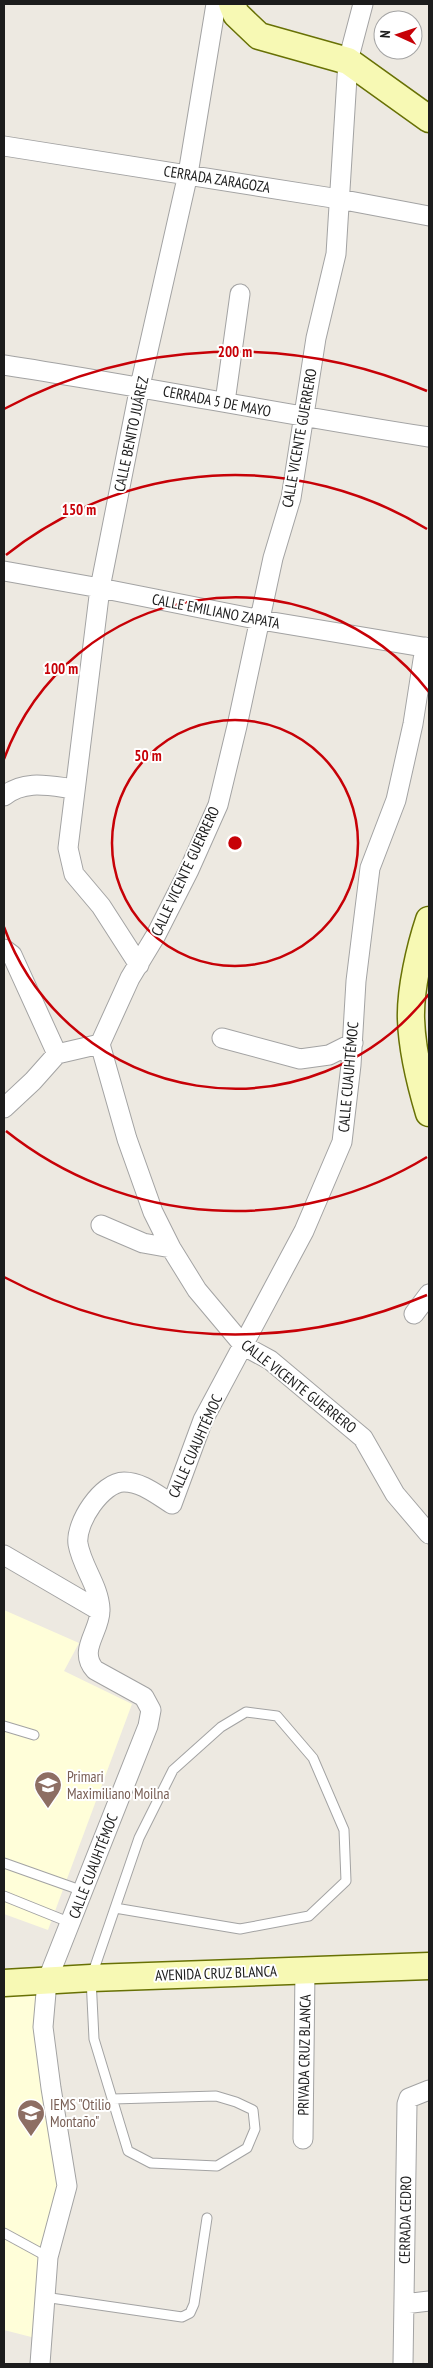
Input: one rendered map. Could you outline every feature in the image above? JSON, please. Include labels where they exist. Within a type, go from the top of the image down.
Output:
[{"type":"main road","points":[[232,4],[236,14],[259,36],[348,61],[429,119]]},
{"type":"main road","points":[[428,1101],[419,1078],[411,1018],[420,946],[429,920]]},
{"type":"main road","name":"AVENIDA CRUZ BLANCA","points":[[4,1983],[91,1978],[429,1966]]},
{"type":"street","name":"CALLE BENITO JUÁREZ","points":[[139,965],[101,906],[74,874],[68,848],[100,588],[140,386],[188,174],[216,4]]},
{"type":"street","name":"CALLE VICENTE GUERRERO","points":[[362,4],[348,61],[336,254],[316,338],[291,498],[272,558],[261,620],[218,804],[189,870],[139,965],[130,978],[100,1044],[127,1139],[153,1212],[171,1248],[197,1290],[244,1346],[270,1360],[363,1438],[395,1494],[429,1534]]},
{"type":"street","name":"CERRADA ZARAGOZA","points":[[4,146],[188,174],[429,216]]},
{"type":"street","points":[[225,402],[240,294]]},
{"type":"street","name":"CERRADA 5 DE MAYO","points":[[4,365],[140,386],[304,418],[429,437]]},
{"type":"street","name":"CALLE EMILIANO ZAPATA","points":[[4,571],[261,620],[427,647]]},
{"type":"street","name":"CALLE CUAUHTÉMOC","points":[[40,2364],[48,2257],[67,2186],[50,2088],[43,2027],[47,1981],[148,1726],[151,1710],[144,1697],[95,1670],[89,1663],[87,1653],[100,1611],[96,1590],[78,1544],[78,1527],[87,1509],[112,1485],[123,1482],[140,1485],[172,1504],[203,1420],[304,1232],[342,1142],[356,982],[370,868],[396,800],[413,724],[427,647]]},
{"type":"street","points":[[4,796],[14,788],[31,784],[75,789]]},
{"type":"street","points":[[4,949],[12,955],[57,1054]]},
{"type":"street","points":[[222,1038],[300,1059],[329,1055],[352,1043]]},
{"type":"street","points":[[4,1108],[33,1081],[57,1054],[100,1044]]},
{"type":"street","points":[[101,1225],[143,1243],[171,1248]]},
{"type":"street","points":[[414,1314],[429,1294]]},
{"type":"street","points":[[4,1555],[100,1611]]},
{"type":"street","name":"PRIVADA CRUZ BLANCA","points":[[303,2139],[305,1970]]},
{"type":"street","name":"CERRADA CEDRO","points":[[403,2364],[407,2104],[409,2098],[429,2090]]},
{"type":"street","points":[[404,2304],[429,2302]]},
{"type":"lane","points":[[112,2099],[216,2096],[236,2102],[253,2110],[255,2129],[247,2148],[217,2166],[151,2163],[128,2151],[112,2099],[94,2039],[91,1978],[115,1908],[139,1838],[173,1770],[221,1727],[246,1712],[278,1716],[313,1758],[344,1830],[346,1881],[310,1916],[240,1930],[115,1908]]},
{"type":"lane","points":[[4,1726],[34,1736]]},
{"type":"lane","points":[[4,1863],[83,1891]]},
{"type":"lane","points":[[4,1896],[71,1923]]},
{"type":"lane","points":[[44,2297],[182,2317],[190,2313],[194,2304],[207,2218]]},
{"type":"lane","points":[[4,2233],[48,2257]]},
{"type":"shaded area","name":"Primari Maximiliano Moilna","points":[[4,1610],[79,1643],[64,1671],[132,1704],[48,1930],[4,1914]]},
{"type":"shaded area","name":"IEMS \"Otilio Montaño\"","points":[[47,1981],[67,2186],[39,2339],[4,2330],[4,1983]]},
{"type":"place","name":"Primari Maximiliano Moilna","points":[[48,1809]]},
{"type":"place","name":"IEMS \"Otilio Montaño\"","points":[[31,2137]]}]
